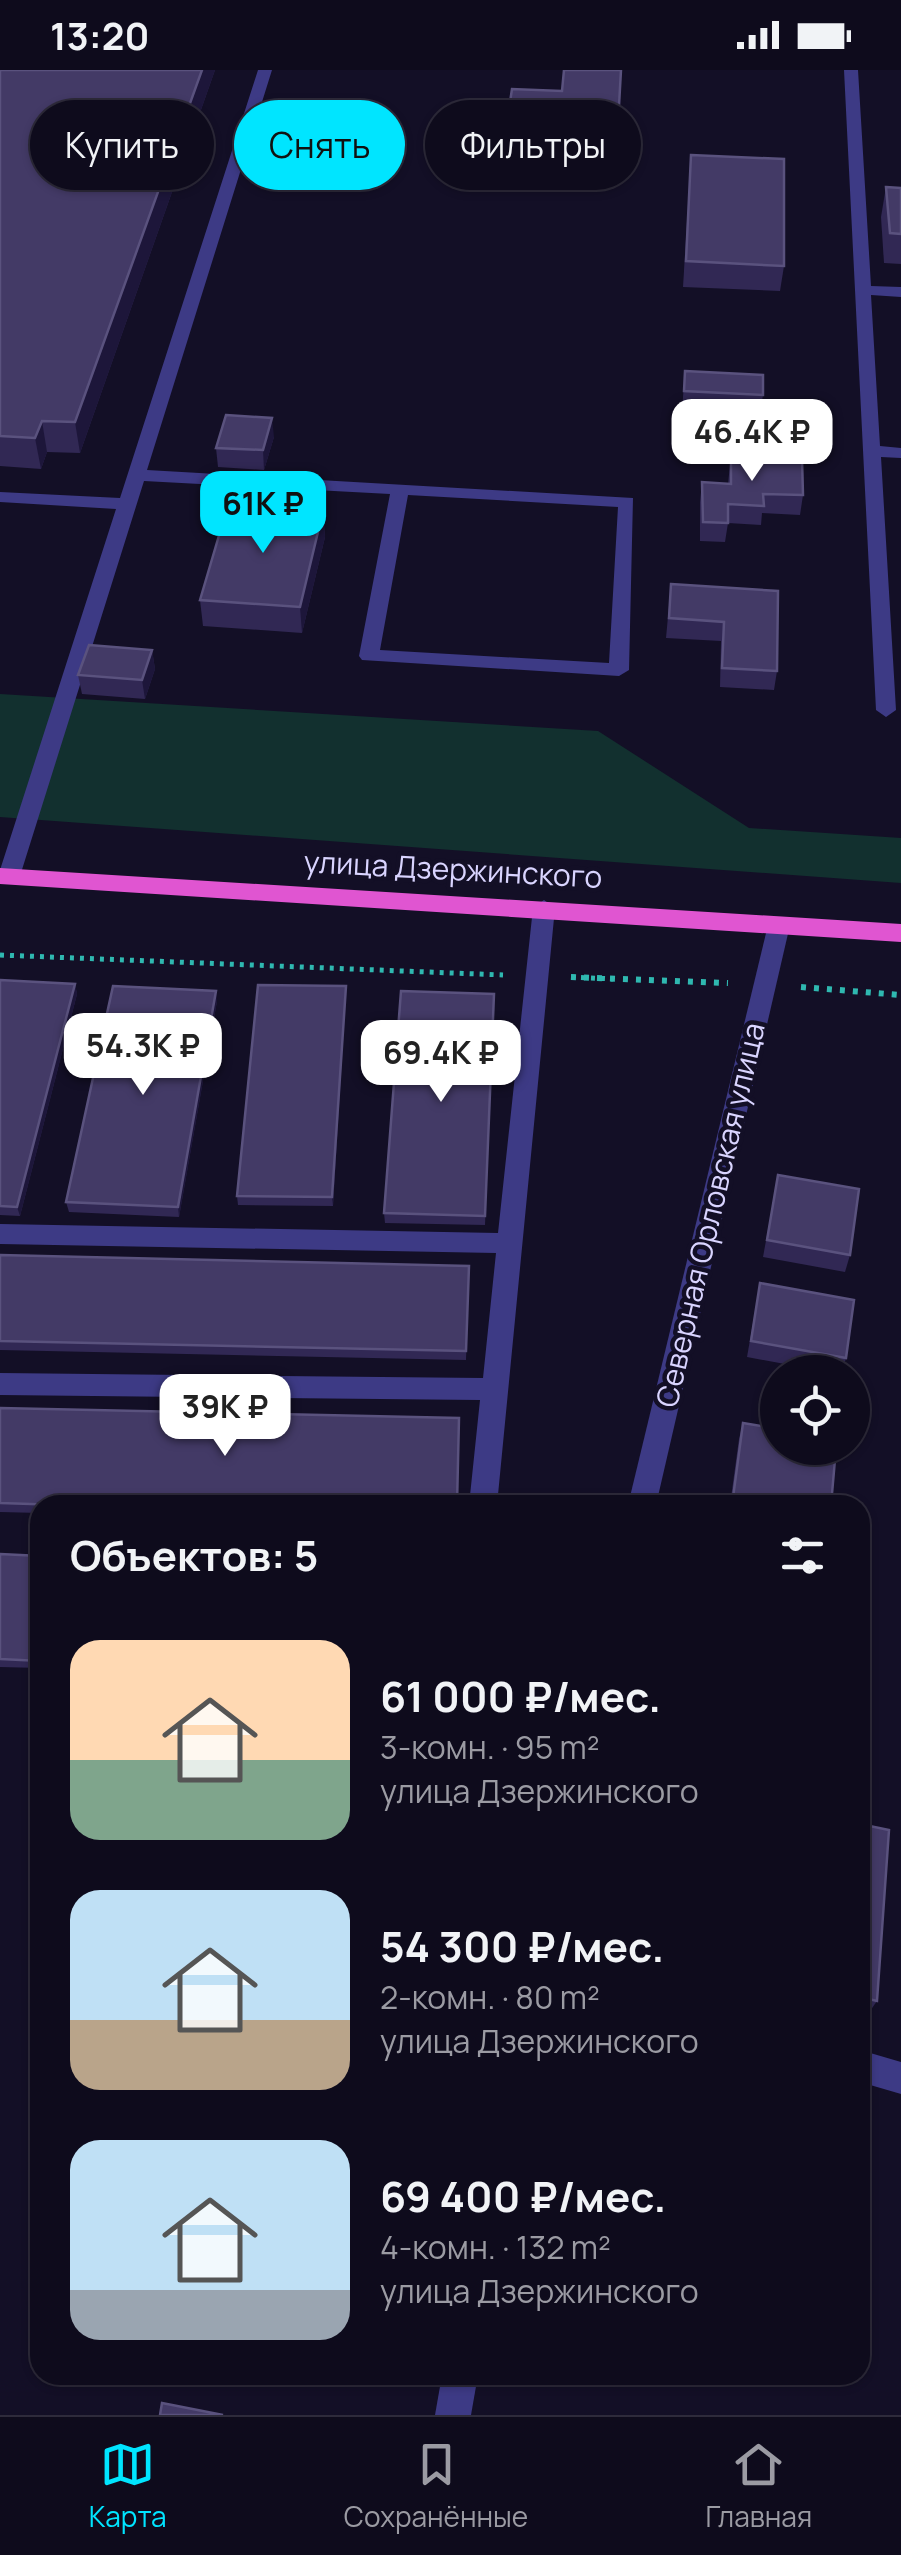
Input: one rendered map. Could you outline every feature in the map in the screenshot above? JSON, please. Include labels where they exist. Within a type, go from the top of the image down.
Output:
[{"type":"highway","name":"улица Дзержинского","points":[[4,876],[901,933]]},
{"type":"street","points":[[4,876],[265,70]]},
{"type":"street","points":[[851,70],[886,710]]},
{"type":"street","points":[[863,290],[901,292]]},
{"type":"street","points":[[872,451],[901,452]]},
{"type":"street","points":[[136,476],[628,502],[620,670],[370,656],[400,490]]},
{"type":"street","points":[[0,497],[127,504]]},
{"type":"street","points":[[485,1495],[544,908]]},
{"type":"street","name":"Северная Орловская улица","points":[[644,1495],[779,925]]},
{"type":"street","points":[[0,1234],[510,1244]]},
{"type":"street","points":[[0,1384],[495,1390]]},
{"type":"street","points":[[870,2069],[901,2078]]},
{"type":"street","points":[[453,2415],[458,2385]]},
{"type":"path","points":[[0,955],[766,984],[901,995]]},
{"type":"green space","points":[[0,694],[598,731],[749,828],[901,838],[901,883],[0,817]]},
{"type":"building","points":[[0,70],[202,70],[191,100],[30,100],[30,190],[159,190],[75,422],[42,421],[35,438],[0,436]]},
{"type":"building","points":[[564,70],[621,70],[619,100],[510,100],[512,89],[562,91]]},
{"type":"building","points":[[691,155],[784,159],[784,266],[686,261]]},
{"type":"building","points":[[886,187],[901,188],[901,234],[890,233]]},
{"type":"building","points":[[685,371],[763,375],[763,395],[684,391]]},
{"type":"building","points":[[226,415],[272,418],[263,450],[216,448]]},
{"type":"building","points":[[731,455],[802,458],[803,495],[763,494],[764,506],[728,504],[728,523],[703,522],[702,482],[731,484]]},
{"type":"building","points":[[228,505],[323,511],[300,607],[200,600]]},
{"type":"building","points":[[671,584],[778,591],[777,671],[722,668],[724,622],[669,618]]},
{"type":"building","points":[[89,645],[152,650],[142,680],[78,675]]},
{"type":"building","points":[[0,980],[75,984],[17,1207],[0,1206]]},
{"type":"building","points":[[258,985],[346,986],[332,1197],[237,1196]]},
{"type":"building","points":[[113,986],[216,991],[178,1207],[66,1202]]},
{"type":"building","points":[[401,991],[494,994],[485,1216],[384,1213]]},
{"type":"building","points":[[778,1175],[859,1189],[850,1255],[767,1240]]},
{"type":"building","points":[[0,1255],[469,1266],[466,1351],[0,1341]]},
{"type":"building","points":[[760,1283],[854,1300],[846,1355],[751,1341]]},
{"type":"building","points":[[0,1408],[459,1418],[457,1495],[30,1495],[30,1504],[0,1503]]},
{"type":"building","points":[[743,1423],[760,1426],[760,1465],[835,1465],[832,1495],[733,1495]]},
{"type":"building","points":[[0,1554],[30,1556],[30,1660],[0,1659]]},
{"type":"building","points":[[870,1826],[889,1830],[877,2001],[870,1999]]},
{"type":"building","points":[[162,2403],[223,2415],[160,2415]]}]
